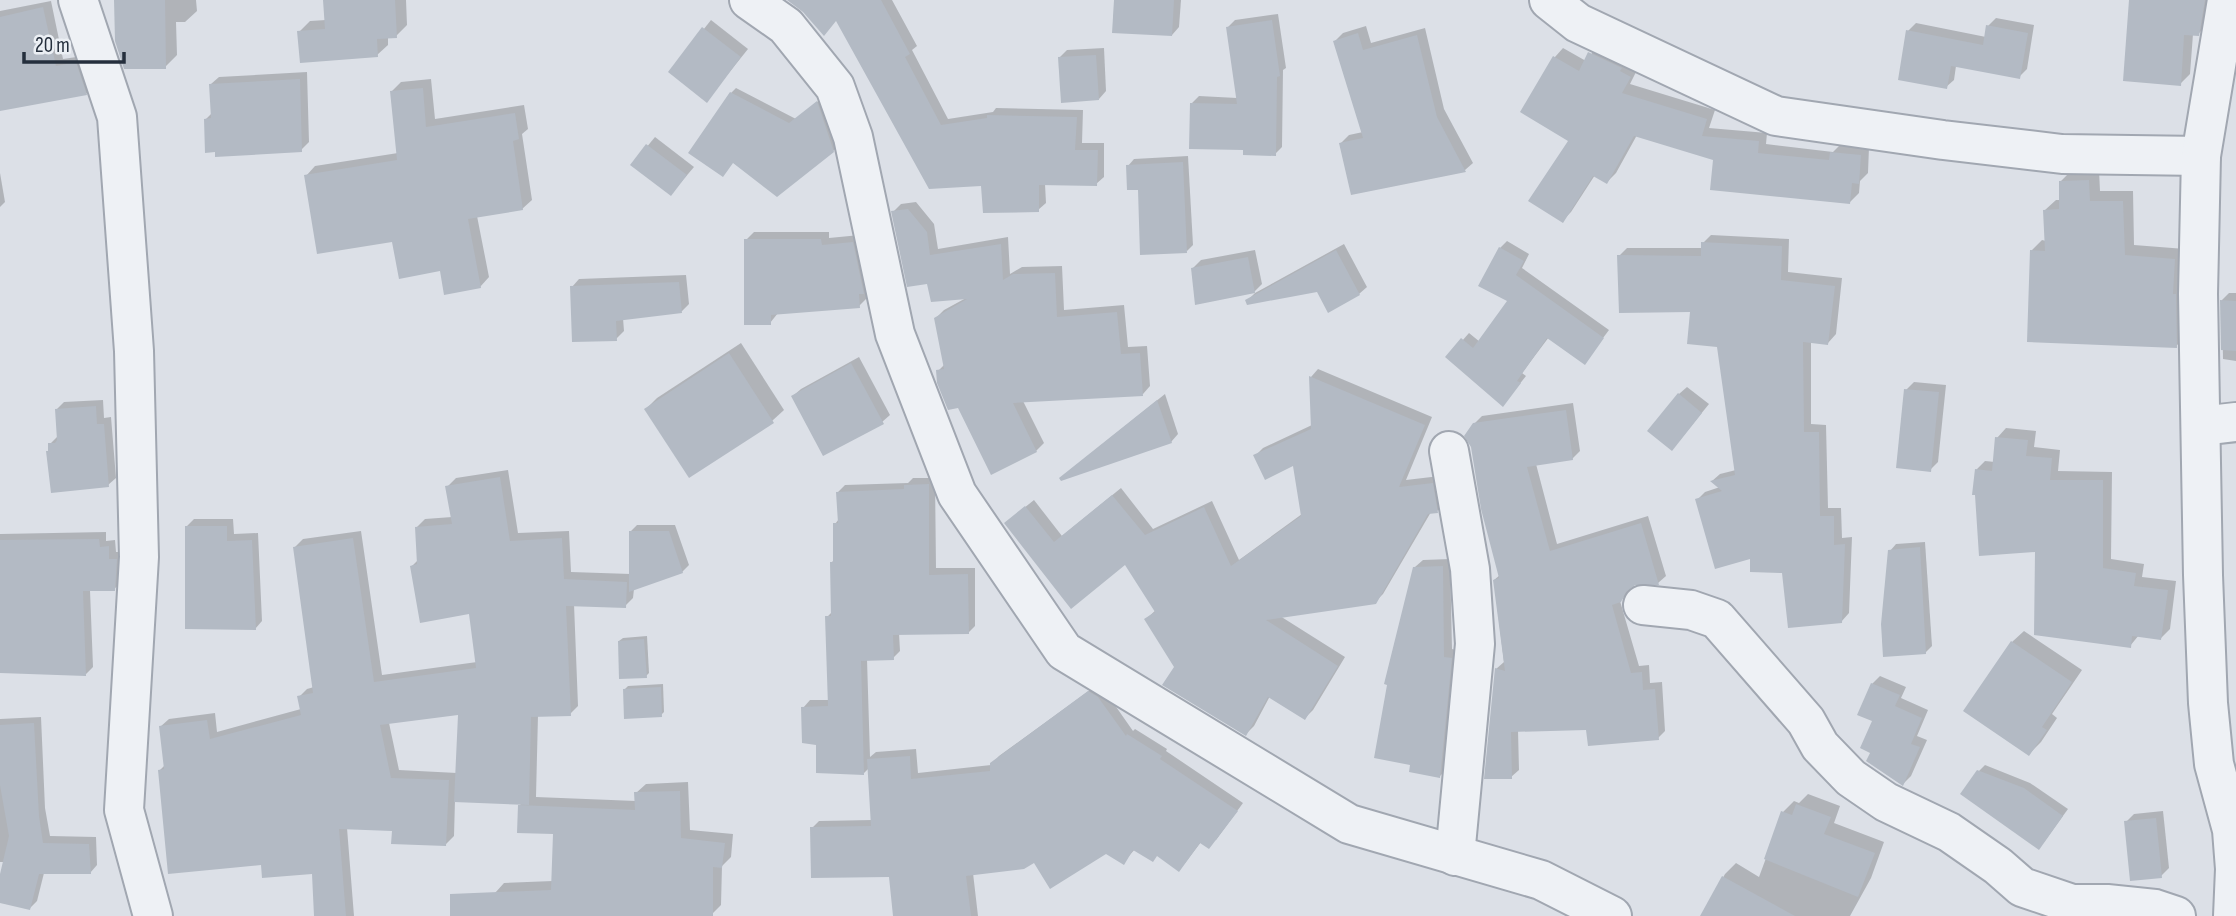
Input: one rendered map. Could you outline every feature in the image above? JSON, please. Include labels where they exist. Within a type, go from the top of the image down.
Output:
[{"type":"street","points":[[78,0],[117,117],[134,351],[139,556],[124,810],[153,916]]},
{"type":"street","points":[[749,0],[786,26],[835,87],[853,137],[895,334],[957,494],[1064,651],[1349,824],[1541,880],[1612,916]]},
{"type":"street","points":[[1549,0],[1578,23],[1776,116],[2062,154],[2201,156]]},
{"type":"street","points":[[2227,0],[2201,156],[2199,294],[2219,424],[2208,703],[2214,764],[2232,830],[2234,912]]},
{"type":"street","points":[[1449,451],[1470,569],[1475,644],[1455,856]]},
{"type":"street","points":[[1643,605],[1691,610],[1717,619],[1806,721],[1820,746],[1851,778],[1886,802],[1949,832],[1998,866],[2022,887],[2072,904],[2107,904],[2155,909],[2176,916]]},
{"type":"building","points":[[114,0],[165,0],[166,69],[124,69],[115,41]]},
{"type":"building","points":[[323,0],[395,0],[397,38],[377,39],[378,57],[300,63],[297,31],[325,29]]},
{"type":"building","points":[[787,0],[881,0],[910,54],[905,57],[941,125],[987,118],[987,115],[1077,117],[1075,150],[1098,150],[1097,186],[1039,185],[1039,212],[983,213],[981,186],[929,189],[836,21],[824,36],[803,12]]},
{"type":"building","points":[[1114,0],[1174,0],[1172,36],[1112,33]]},
{"type":"building","points":[[2129,0],[2205,0],[2199,36],[2184,35],[2181,86],[2123,81]]},
{"type":"building","points":[[43,7],[56,66],[76,62],[87,95],[0,111],[0,17]]},
{"type":"building","points":[[1272,20],[1280,76],[1277,77],[1276,156],[1243,155],[1243,150],[1189,149],[1190,103],[1237,104],[1226,27]]},
{"type":"building","points":[[1986,25],[2028,33],[2020,79],[1951,66],[1947,89],[1898,80],[1906,30],[1983,45]]},
{"type":"building","points":[[702,27],[741,57],[707,103],[668,72]]},
{"type":"building","points":[[1358,33],[1363,50],[1417,35],[1437,117],[1466,172],[1351,195],[1339,143],[1363,138],[1333,41]]},
{"type":"building","points":[[1588,52],[1622,68],[1620,71],[1631,77],[1622,93],[1707,119],[1702,136],[1759,141],[1758,153],[1829,160],[1830,152],[1861,155],[1859,184],[1852,183],[1850,204],[1710,190],[1713,160],[1634,136],[1607,184],[1593,176],[1563,223],[1528,201],[1568,141],[1520,112],[1553,56],[1579,71]]},
{"type":"building","points":[[1096,55],[1099,100],[1061,103],[1058,57]]},
{"type":"building","points":[[300,79],[302,152],[215,157],[215,152],[205,153],[204,119],[211,118],[209,84]]},
{"type":"building","points":[[423,88],[426,127],[515,113],[519,139],[513,141],[523,210],[468,219],[481,288],[444,295],[440,271],[399,279],[392,242],[317,254],[304,175],[397,160],[390,91]]},
{"type":"building","points":[[730,92],[789,123],[817,101],[834,152],[777,197],[733,163],[723,177],[688,153]]},
{"type":"building","points":[[646,144],[687,175],[671,196],[630,165]]},
{"type":"building","points":[[1183,162],[1187,253],[1140,255],[1138,190],[1127,190],[1126,165]]},
{"type":"building","points":[[2089,180],[2090,201],[2123,201],[2125,255],[2175,259],[2173,294],[2176,294],[2177,348],[2027,342],[2030,250],[2045,251],[2043,210],[2059,209],[2059,181]]},
{"type":"building","points":[[908,209],[927,232],[930,255],[1001,244],[1003,280],[1013,274],[1055,273],[1057,317],[1117,312],[1121,354],[1140,353],[1143,396],[1013,403],[1037,452],[991,475],[958,408],[948,410],[937,383],[936,370],[944,369],[934,318],[967,299],[931,302],[927,284],[907,287],[891,211]]},
{"type":"building","points":[[744,239],[821,239],[822,245],[853,242],[864,294],[859,294],[860,308],[771,315],[771,325],[744,325]]},
{"type":"building","points":[[1701,242],[1782,246],[1781,280],[1835,286],[1828,345],[1803,342],[1804,432],[1819,432],[1820,516],[1834,516],[1834,545],[1845,544],[1842,623],[1788,628],[1782,573],[1750,572],[1750,559],[1715,569],[1695,499],[1722,491],[1710,481],[1735,475],[1717,347],[1687,344],[1690,312],[1619,313],[1617,255],[1701,256]]},
{"type":"building","points":[[1499,247],[1524,261],[1516,275],[1604,338],[1585,365],[1547,338],[1517,381],[1521,383],[1503,407],[1445,357],[1461,338],[1473,348],[1507,301],[1478,286]]},
{"type":"building","points":[[1336,250],[1360,295],[1328,313],[1317,292],[1247,305],[1245,300]]},
{"type":"building","points":[[1248,257],[1255,293],[1195,305],[1191,268]]},
{"type":"building","points":[[679,282],[682,313],[616,321],[617,341],[572,342],[570,286]]},
{"type":"building","points":[[2220,300],[2236,301],[2236,351],[2221,350]]},
{"type":"building","points":[[729,353],[774,423],[689,478],[644,409]]},
{"type":"building","points":[[851,363],[884,424],[823,456],[791,396]]},
{"type":"building","points":[[1309,376],[1425,425],[1399,487],[1433,483],[1438,513],[1428,514],[1376,604],[1266,620],[1338,666],[1305,720],[1268,697],[1246,736],[1162,685],[1174,667],[1144,619],[1155,612],[1125,565],[1071,609],[1004,523],[1025,506],[1054,542],[1112,495],[1145,535],[1204,507],[1231,566],[1301,516],[1293,466],[1265,480],[1253,455],[1311,429]]},
{"type":"building","points":[[1904,389],[1939,392],[1931,472],[1896,468]]},
{"type":"building","points":[[1678,393],[1702,413],[1672,451],[1647,431]]},
{"type":"building","points":[[1157,400],[1172,443],[1061,481],[1059,478]]},
{"type":"building","points":[[96,406],[97,424],[104,424],[109,487],[51,493],[46,451],[48,443],[55,443],[57,440],[55,409]]},
{"type":"building","points":[[1566,410],[1573,460],[1527,467],[1550,551],[1641,523],[1659,585],[1635,585],[1626,592],[1621,602],[1612,605],[1631,673],[1642,672],[1643,690],[1655,689],[1659,740],[1588,746],[1586,730],[1511,732],[1512,779],[1484,779],[1495,668],[1505,671],[1493,580],[1499,578],[1481,509],[1471,447],[1464,436],[1473,423]]},
{"type":"building","points":[[1995,437],[2028,440],[2026,456],[2052,458],[2050,480],[2103,480],[2103,568],[2136,573],[2134,586],[2168,590],[2161,640],[2132,636],[2131,648],[2034,635],[2035,552],[1979,556],[1975,495],[1972,495],[1975,469],[1992,471]]},
{"type":"building","points":[[500,477],[510,541],[562,538],[564,579],[627,582],[626,608],[566,606],[571,716],[531,717],[529,805],[454,802],[458,715],[380,725],[391,778],[449,780],[446,846],[391,844],[392,831],[339,829],[346,916],[314,916],[312,874],[262,878],[261,865],[168,874],[158,770],[164,769],[159,726],[207,720],[210,739],[301,715],[297,696],[313,693],[293,547],[353,538],[374,682],[476,668],[469,614],[420,623],[410,566],[417,564],[415,527],[452,524],[445,486]]},
{"type":"building","points":[[929,484],[929,575],[968,574],[969,634],[893,635],[894,660],[861,661],[864,775],[816,773],[816,745],[802,743],[801,707],[828,706],[825,616],[831,616],[830,562],[833,562],[833,523],[838,523],[836,492],[904,489],[904,485]]},
{"type":"building","points":[[185,526],[227,526],[227,541],[252,540],[256,630],[185,629]]},
{"type":"building","points":[[629,531],[669,531],[683,573],[629,592]]},
{"type":"building","points":[[99,539],[100,547],[109,546],[109,559],[117,559],[115,591],[83,591],[86,676],[0,673],[0,540]]},
{"type":"building","points":[[1920,547],[1926,654],[1883,657],[1881,624],[1888,550]]},
{"type":"building","points":[[1443,566],[1444,657],[1452,658],[1440,778],[1409,772],[1410,765],[1374,758],[1387,685],[1384,684],[1413,567]]},
{"type":"building","points":[[644,639],[647,678],[619,679],[618,641]]},
{"type":"building","points":[[2011,641],[2072,682],[2042,727],[2047,730],[2029,756],[1963,711]]},
{"type":"building","points":[[1871,683],[1900,695],[1895,706],[1922,718],[1911,744],[1920,747],[1903,786],[1866,761],[1870,753],[1860,748],[1872,721],[1857,715]]},
{"type":"building","points":[[661,687],[662,717],[624,719],[623,689]]},
{"type":"building","points":[[1088,691],[1098,697],[1126,736],[1127,734],[1162,756],[1160,759],[1238,811],[1209,849],[1200,843],[1179,872],[1157,856],[1153,862],[1133,850],[1124,865],[1106,854],[1050,889],[1034,863],[1024,869],[966,876],[971,916],[893,916],[889,877],[811,878],[810,827],[871,826],[867,759],[910,756],[911,779],[990,771],[990,763]]},
{"type":"building","points":[[34,723],[43,843],[89,844],[91,874],[39,874],[30,910],[0,903],[0,874],[9,836],[0,785],[0,725]]},
{"type":"building","points":[[1977,770],[2024,788],[2063,816],[2039,850],[1960,794]]},
{"type":"building","points":[[680,791],[681,838],[725,843],[722,868],[713,867],[713,916],[450,916],[450,894],[551,890],[553,834],[517,833],[518,805],[635,810],[634,792]]},
{"type":"building","points":[[1796,804],[1831,817],[1824,834],[1875,853],[1858,897],[1764,859],[1781,811],[1792,815]]},
{"type":"building","points":[[2156,818],[2162,878],[2130,881],[2124,821]]},
{"type":"building","points":[[1722,876],[1795,916],[1700,916]]}]
